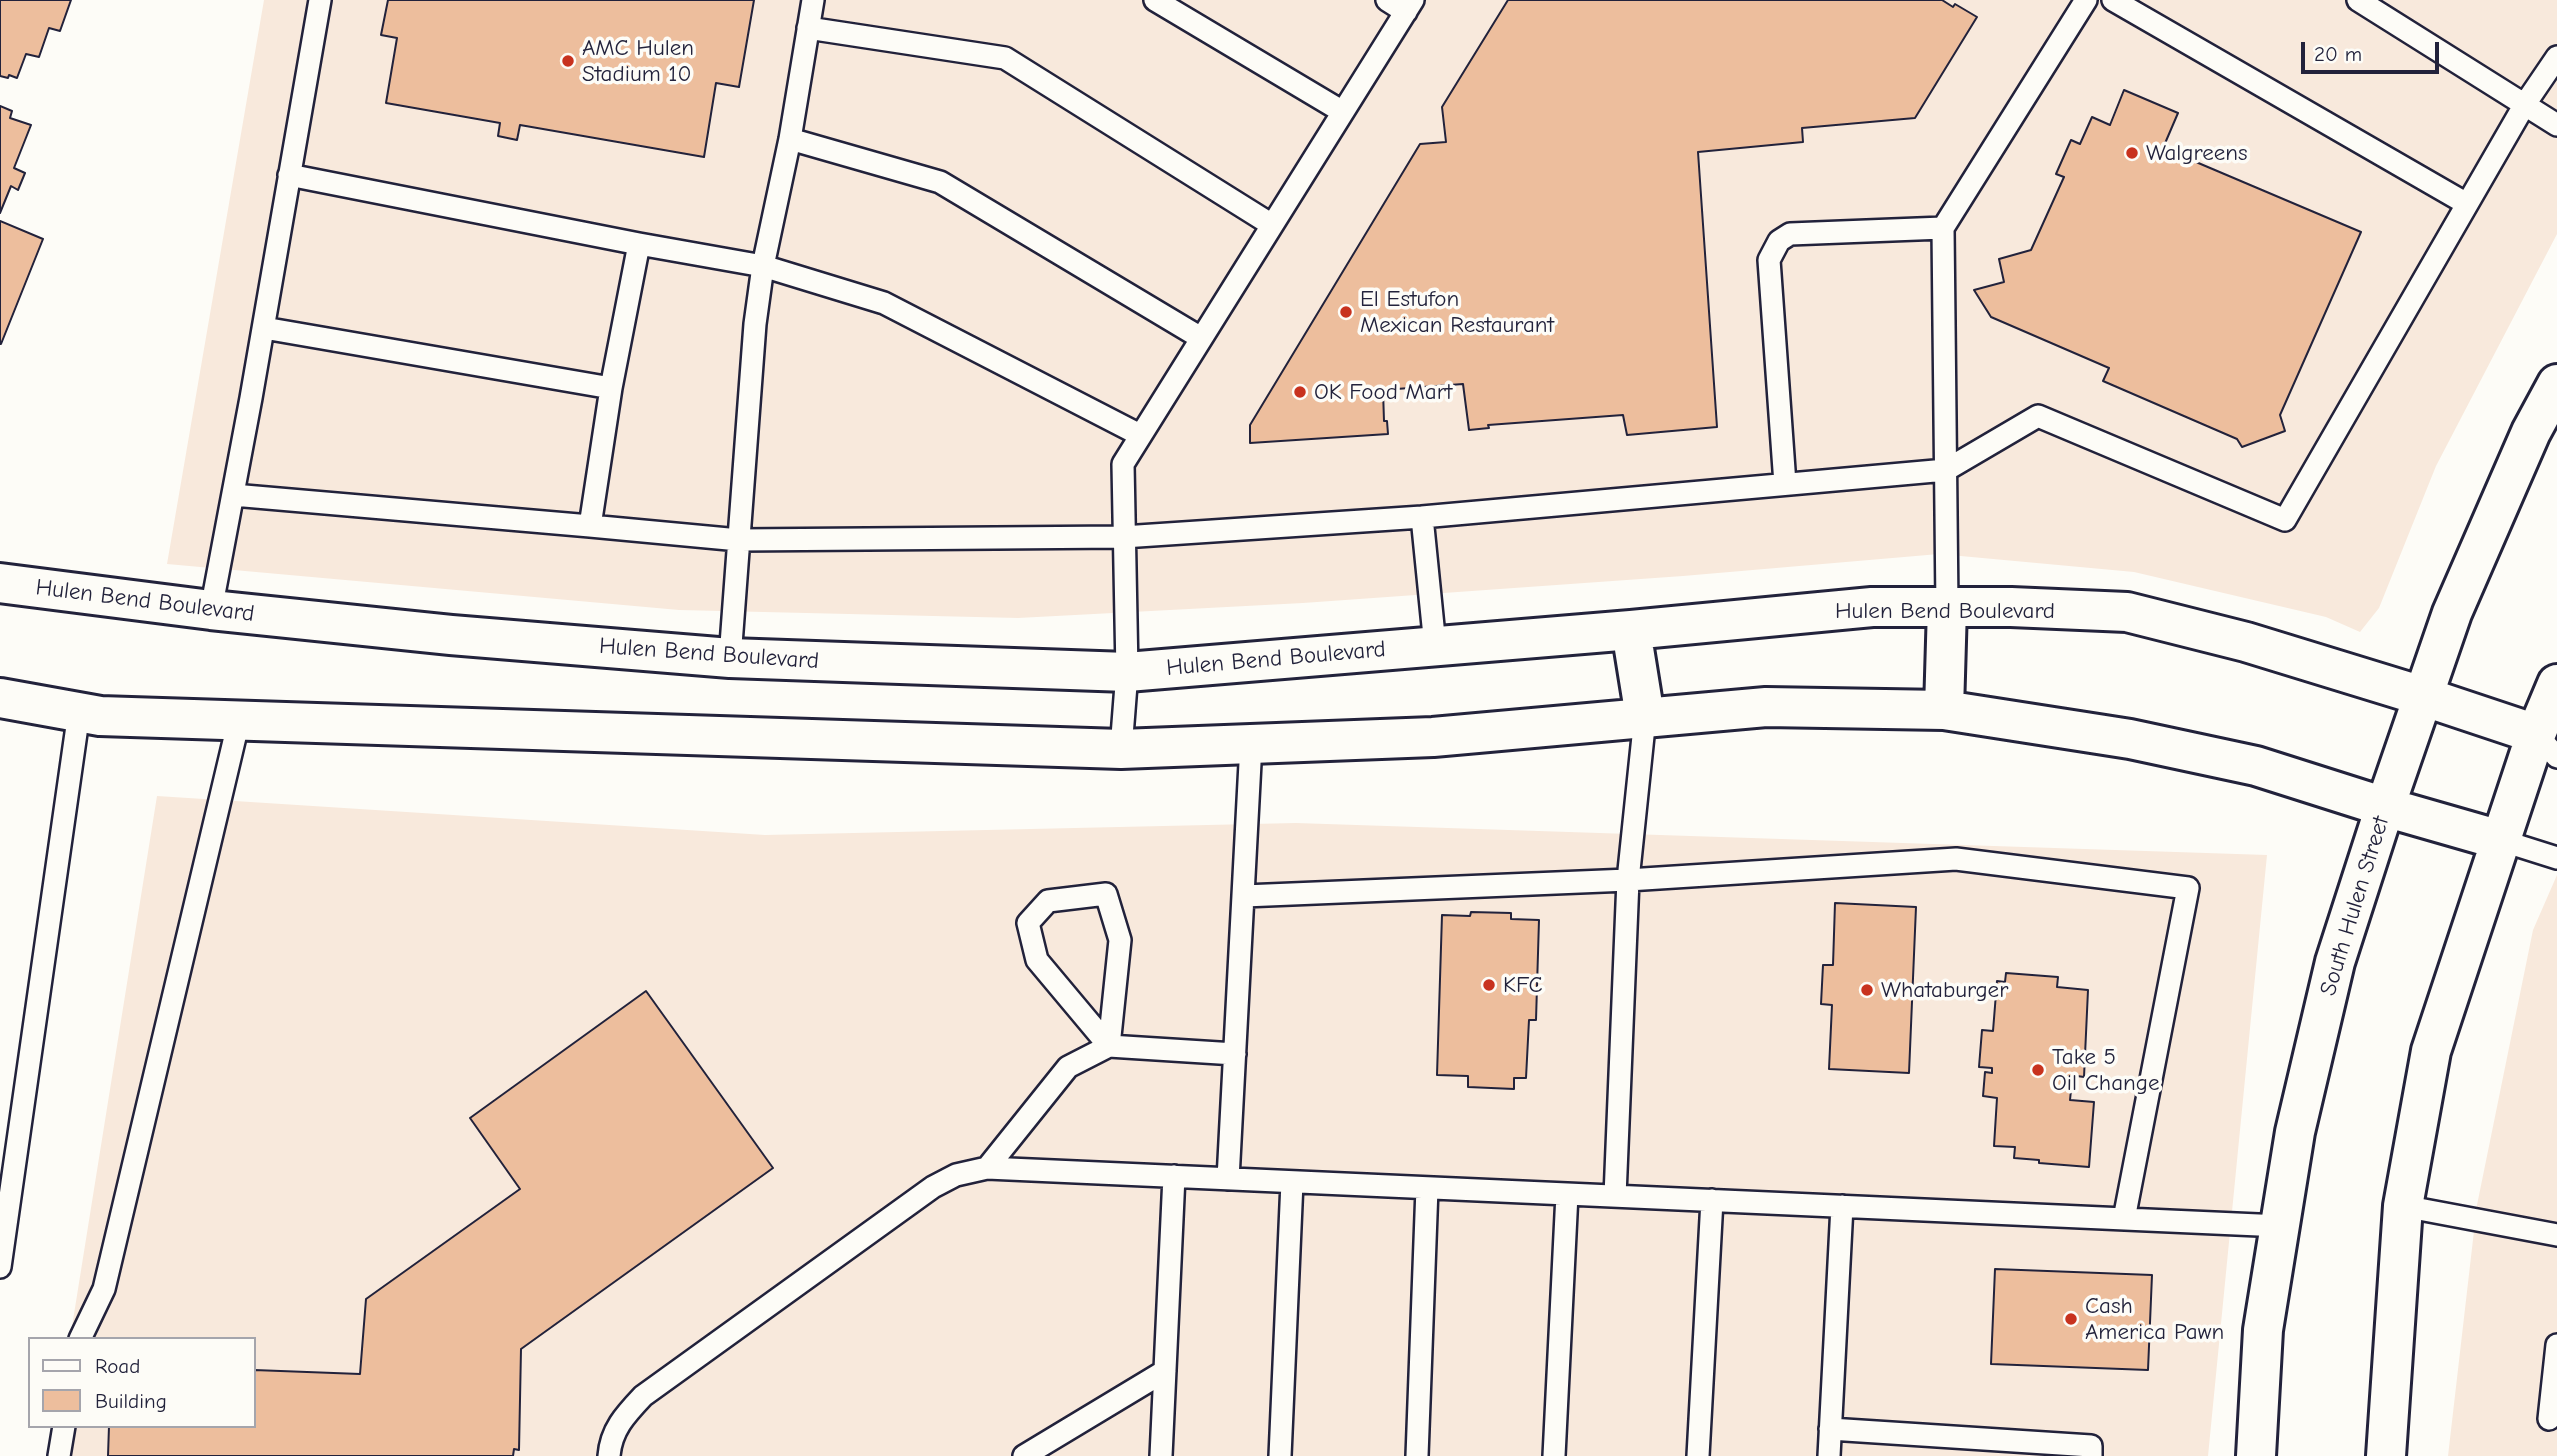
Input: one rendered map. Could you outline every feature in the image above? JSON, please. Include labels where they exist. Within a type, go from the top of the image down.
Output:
[{"type":"street","name":"South Hulen Street","points":[[2256,1456],[2263,1330],[2295,1132],[2334,962],[2452,612],[2531,432],[2557,384]]},
{"type":"street","name":"Hulen Bend Boulevard","points":[[0,583],[211,610],[451,635],[730,658],[1127,672],[1872,607],[2127,612],[2246,642],[2422,696],[2546,745]]},
{"type":"street","points":[[1944,710],[1947,607]]},
{"type":"street","points":[[1631,630],[1645,717]]},
{"type":"street","points":[[2386,1456],[2403,1206],[2431,1051],[2500,840],[2546,745],[2557,684]]},
{"type":"street","points":[[0,698],[100,716],[1121,749],[1433,737],[1766,707],[1944,710],[2130,739],[2256,766],[2500,840]]},
{"type":"lane","points":[[211,610],[264,328],[320,0]]},
{"type":"lane","points":[[730,658],[755,324],[763,266],[790,139],[813,0]]},
{"type":"lane","points":[[1155,0],[1343,112]]},
{"type":"lane","points":[[1121,749],[1127,672],[1123,464],[1409,6],[1387,0]]},
{"type":"lane","points":[[1947,607],[1943,228],[2086,0]]},
{"type":"lane","points":[[2113,0],[2467,204]]},
{"type":"lane","points":[[2358,0],[2557,125]]},
{"type":"lane","points":[[808,28],[1005,58],[1272,225]]},
{"type":"lane","points":[[233,495],[739,540],[1123,537],[1422,517],[1946,470],[2038,416],[2285,520],[2525,104],[2557,57]]},
{"type":"lane","points":[[790,139],[940,182],[1201,338]]},
{"type":"lane","points":[[289,175],[763,266],[884,303],[1140,435]]},
{"type":"lane","points":[[1784,484],[1769,260],[1779,241],[1790,234],[1943,228]]},
{"type":"lane","points":[[590,526],[611,388],[639,244]]},
{"type":"lane","points":[[264,328],[611,388]]},
{"type":"lane","points":[[1422,517],[1435,646]]},
{"type":"lane","points":[[0,1267],[79,712]]},
{"type":"lane","points":[[1615,1196],[1628,880],[1645,717]]},
{"type":"lane","points":[[81,1337],[104,1289],[239,720]]},
{"type":"lane","points":[[1228,1179],[1251,744]]},
{"type":"lane","points":[[2500,840],[2557,858]]},
{"type":"lane","points":[[1244,896],[1628,880],[1956,859],[2189,888],[2124,1219]]},
{"type":"lane","points":[[1105,894],[1120,940],[1108,1046],[1037,960],[1028,923],[1048,901],[1105,894]]},
{"type":"lane","points":[[987,1168],[1068,1067],[1108,1046],[1235,1055]]},
{"type":"lane","points":[[609,1456],[610,1440],[622,1418],[643,1396],[933,1187],[957,1175],[987,1168],[2281,1226]]},
{"type":"lane","points":[[1161,1456],[1174,1176]]},
{"type":"lane","points":[[1280,1456],[1292,1182]]},
{"type":"lane","points":[[1417,1456],[1427,1188]]},
{"type":"lane","points":[[1554,1456],[1567,1194]]},
{"type":"lane","points":[[1698,1456],[1712,1200]]},
{"type":"lane","points":[[1829,1456],[1842,1206]]},
{"type":"lane","points":[[2403,1206],[2557,1235]]},
{"type":"lane","points":[[2549,1419],[2557,1345]]},
{"type":"lane","points":[[1024,1456],[1165,1371]]},
{"type":"lane","points":[[59,1456],[64,1428]]},
{"type":"lane","points":[[1830,1429],[1960,1447],[2091,1446],[2091,1456]]},
{"type":"shaded area","points":[[264,0],[2557,0],[2557,234],[2436,466],[2379,608],[2360,632],[2326,617],[2134,572],[1939,554],[1683,576],[1303,603],[1018,618],[679,610],[167,564]]},
{"type":"shaded area","points":[[157,796],[765,835],[1296,823],[2267,855],[2208,1456],[51,1456],[55,1428],[256,1428],[256,1337],[70,1337]]},
{"type":"shaded area","points":[[2557,875],[2557,1456],[2448,1456],[2477,1205],[2533,930]]},
{"type":"building","points":[[0,0],[71,0],[60,31],[49,28],[39,57],[26,54],[17,78],[0,76]]},
{"type":"building","name":"AMC Hulen Stadium 10","points":[[388,0],[754,0],[739,87],[716,83],[704,157],[520,125],[517,140],[498,136],[500,123],[386,103],[397,38],[381,35]]},
{"type":"building","points":[[1508,0],[1942,0],[1977,17],[1915,118],[1802,128],[1803,142],[1698,152],[1717,427],[1627,435],[1623,415],[1488,425],[1489,428],[1469,430],[1463,384],[1383,390],[1384,421],[1387,421],[1388,434],[1250,443],[1250,425],[1420,144],[1446,142],[1442,107]]},
{"type":"building","name":"Walgreens","points":[[2124,90],[2178,113],[2163,148],[2361,232],[2280,415],[2285,431],[2242,447],[2237,439],[2103,381],[2109,368],[1991,317],[1974,290],[2004,282],[1999,259],[2031,250],[2064,177],[2056,174],[2071,140],[2080,144],[2092,117],[2110,125]]},
{"type":"building","points":[[0,106],[12,111],[10,118],[31,125],[14,168],[25,173],[18,190],[11,186],[0,213]]},
{"type":"building","points":[[0,221],[43,239],[1,344],[0,344]]},
{"type":"building","name":"Whataburger","points":[[1835,903],[1916,907],[1909,1073],[1829,1069],[1832,1005],[1821,1004],[1823,965],[1833,965]]},
{"type":"building","name":"KFC","points":[[1471,912],[1511,913],[1511,919],[1539,920],[1536,1020],[1529,1020],[1526,1078],[1514,1078],[1514,1089],[1468,1087],[1468,1076],[1437,1075],[1442,915],[1470,916]]},
{"type":"building","name":"Take 5 Oil Change","points":[[2006,973],[2058,977],[2057,987],[2088,990],[2084,1077],[2077,1076],[2077,1081],[2072,1080],[2070,1100],[2094,1102],[2089,1167],[2014,1158],[2015,1147],[1994,1146],[1997,1098],[1983,1096],[1985,1072],[1992,1073],[1992,1068],[1979,1067],[1982,1030],[1993,1031],[1997,981],[2005,982]]},
{"type":"building","points":[[646,991],[773,1168],[521,1349],[519,1450],[514,1449],[513,1456],[108,1456],[109,1428],[256,1428],[256,1370],[360,1374],[366,1299],[520,1189],[470,1118]]},
{"type":"building","name":"Cash America Pawn","points":[[1995,1269],[2152,1275],[2148,1370],[1991,1364]]},
{"type":"place","name":"AMC Hulen Stadium 10","points":[[568,61]]},
{"type":"place","name":"Walgreens","points":[[2132,153]]},
{"type":"place","name":"El Estufon Mexican Restaurant","points":[[1346,312]]},
{"type":"place","name":"OK Food Mart","points":[[1300,392]]},
{"type":"place","name":"KFC","points":[[1489,985]]},
{"type":"place","name":"Whataburger","points":[[1867,990]]},
{"type":"place","name":"Take 5 Oil Change","points":[[2038,1070]]},
{"type":"place","name":"Cash America Pawn","points":[[2071,1319]]}]
